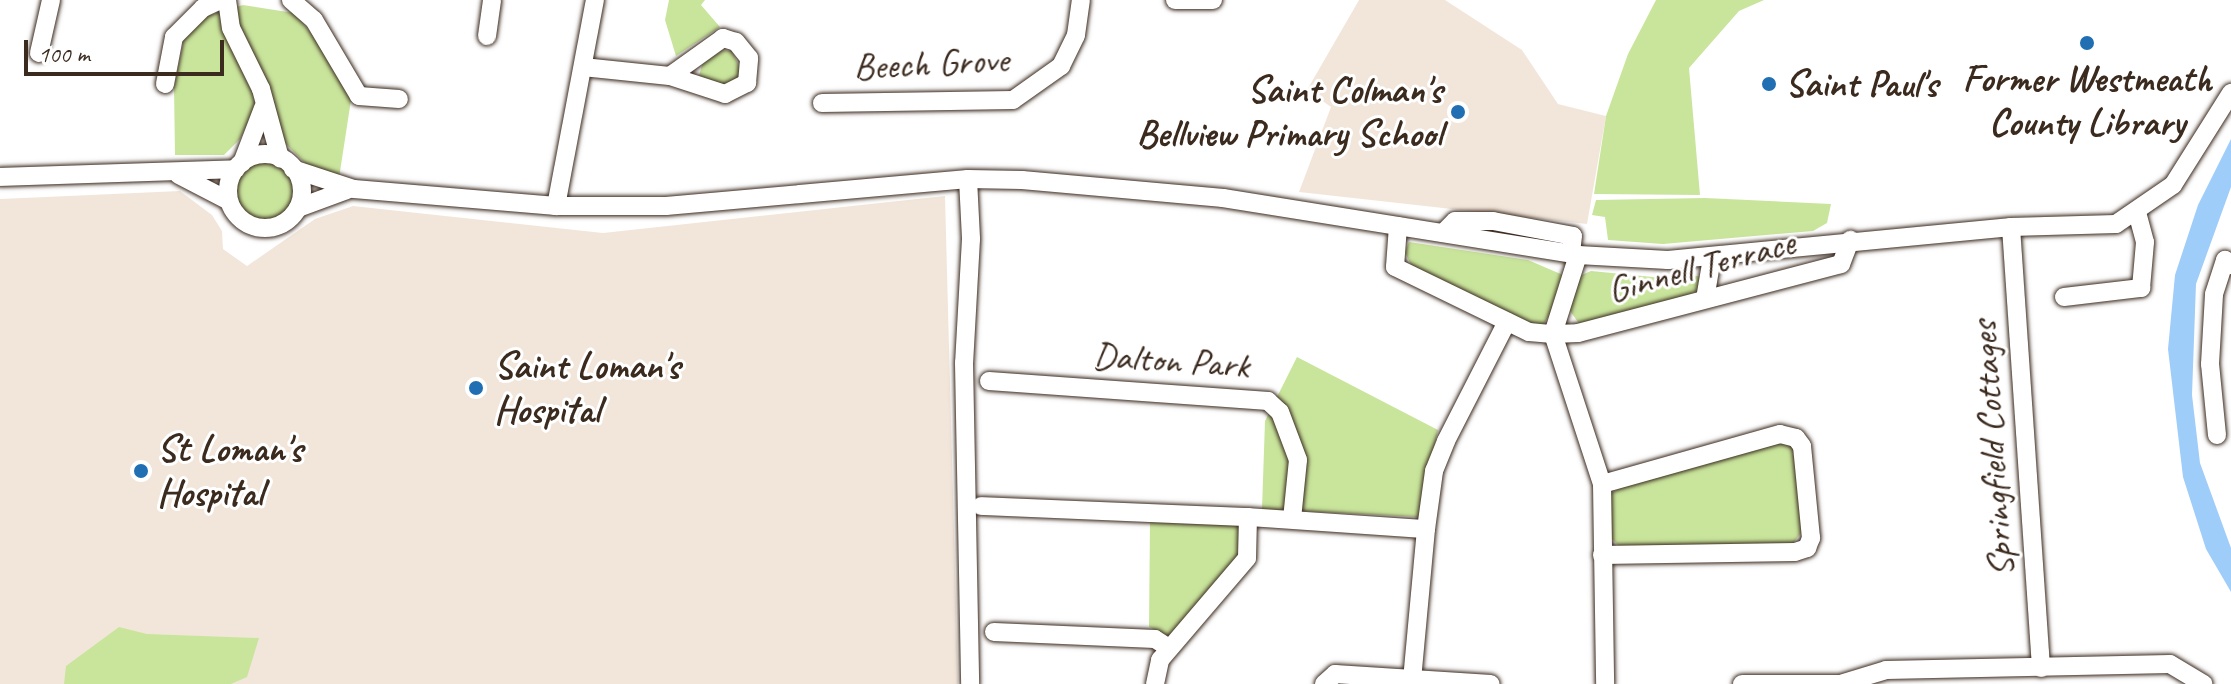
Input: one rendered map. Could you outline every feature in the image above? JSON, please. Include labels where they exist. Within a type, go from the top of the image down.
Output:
[{"type":"street","points":[[39,53],[51,0]]},
{"type":"street","points":[[165,84],[174,37],[203,8],[220,0]]},
{"type":"street","points":[[227,0],[231,28],[261,89],[263,108],[287,163],[301,184],[298,208]]},
{"type":"street","points":[[291,0],[314,20],[359,96],[399,99]]},
{"type":"street","points":[[487,36],[492,0]]},
{"type":"street","points":[[556,206],[595,0]]},
{"type":"street","name":"Beech Grove","points":[[822,103],[1013,100],[1061,66],[1076,35],[1081,0]]},
{"type":"street","points":[[1175,0],[1213,0]]},
{"type":"street","points":[[583,67],[670,76]]},
{"type":"street","points":[[0,177],[175,173],[239,166],[260,155],[354,189],[556,206],[666,206],[968,179],[1223,198],[1443,233],[1455,221],[1493,221],[1573,236],[1574,254],[1631,260],[1712,258],[1850,240],[2011,227],[2116,224],[2137,213],[2173,185],[2231,93]]},
{"type":"street","points":[[229,201],[239,166],[263,108]]},
{"type":"street","points":[[175,173],[229,201],[246,223],[263,228],[280,225],[298,208],[354,189]]},
{"type":"street","points":[[968,179],[971,239],[964,363],[970,684]]},
{"type":"street","points":[[2064,297],[2141,288],[2145,242],[2137,213]]},
{"type":"street","points":[[1398,226],[1395,267],[1529,332],[1553,334],[1602,484],[1605,684]]},
{"type":"street","name":"Springfield Cottages","points":[[2011,227],[2041,668]]},
{"type":"street","name":"Ginnell Terrace","points":[[1574,254],[1553,334],[1578,333],[1841,264],[1850,240]]},
{"type":"street","points":[[1705,299],[1712,258]]},
{"type":"street","points":[[2217,435],[2210,364],[2214,294],[2225,260],[2231,265]]},
{"type":"street","points":[[1412,679],[1434,471],[1446,441],[1507,322]]},
{"type":"street","name":"Dalton Park","points":[[989,381],[1268,401],[1280,412],[1298,460],[1292,519]]},
{"type":"street","points":[[1602,484],[1780,434],[1796,438],[1802,446],[1811,538],[1807,548],[1795,552],[1602,555]]},
{"type":"street","points":[[981,506],[1292,519],[1426,529]]},
{"type":"street","points":[[1155,684],[1155,669],[1169,648],[1247,558],[1248,517]]},
{"type":"street","points":[[994,632],[1155,639],[1169,648]]},
{"type":"street","points":[[1742,684],[1840,684],[1886,670],[2170,664],[2203,684]]},
{"type":"street","points":[[1324,684],[1335,674],[1491,684]]},
{"type":"shaded area","name":"Saint Colman's Bellview Primary School","points":[[1359,0],[1445,0],[1522,50],[1558,104],[1606,116],[1587,224],[1299,192],[1331,107],[1307,90]]},
{"type":"shaded area","name":"Saint Loman's Hospital","points":[[180,191],[212,215],[222,231],[223,249],[247,266],[315,219],[353,206],[603,233],[945,196],[958,684],[0,684],[0,199]]},
{"type":"green space","points":[[669,0],[705,0],[701,5],[720,27],[676,56],[665,20]]},
{"type":"green space","points":[[1656,0],[1764,0],[1739,11],[1689,68],[1700,195],[1594,194],[1606,116],[1628,54]]},
{"type":"green space","points":[[243,5],[294,13],[324,48],[351,100],[339,178],[306,164],[281,139],[261,96],[240,139],[224,155],[175,155],[174,87],[185,34],[207,16]]},
{"type":"green space","points":[[719,50],[732,51],[741,70],[731,88],[699,76],[702,65]]},
{"type":"green space","points":[[264,158],[282,164],[290,172],[296,190],[290,208],[282,216],[264,222],[246,216],[238,208],[232,190],[238,172],[246,164]]},
{"type":"green space","points":[[1705,198],[1831,204],[1827,223],[1813,231],[1663,244],[1608,240],[1605,217],[1592,215],[1596,200]]},
{"type":"green space","points":[[1409,242],[1528,260],[1563,275],[1554,309],[1542,326],[1534,327],[1411,265],[1405,252]]},
{"type":"green space","points":[[1591,271],[1653,277],[1702,276],[1699,289],[1686,297],[1580,325],[1568,308],[1577,277]]},
{"type":"green space","points":[[1297,357],[1438,430],[1419,517],[1262,509],[1265,421]]},
{"type":"green space","points":[[1782,441],[1795,448],[1802,532],[1790,547],[1623,550],[1612,539],[1609,495],[1621,487]]},
{"type":"green space","points":[[1150,521],[1241,525],[1239,556],[1169,636],[1149,627]]},
{"type":"green space","points":[[119,627],[147,634],[259,638],[247,677],[231,684],[64,684],[66,666]]},
{"type":"water","points":[[2231,139],[2231,187],[2196,284],[2192,395],[2200,463],[2231,548],[2231,592],[2206,549],[2183,477],[2168,349],[2175,275],[2198,205]]},
{"type":"place","name":"Former Westmeath County Library","points":[[2087,43]]},
{"type":"place","name":"Saint Paul's","points":[[1769,84]]},
{"type":"place","name":"Saint Colman's Bellview Primary School","points":[[1458,112]]},
{"type":"place","name":"Saint Loman's Hospital","points":[[476,388]]},
{"type":"place","name":"St Loman's Hospital","points":[[141,471]]}]
